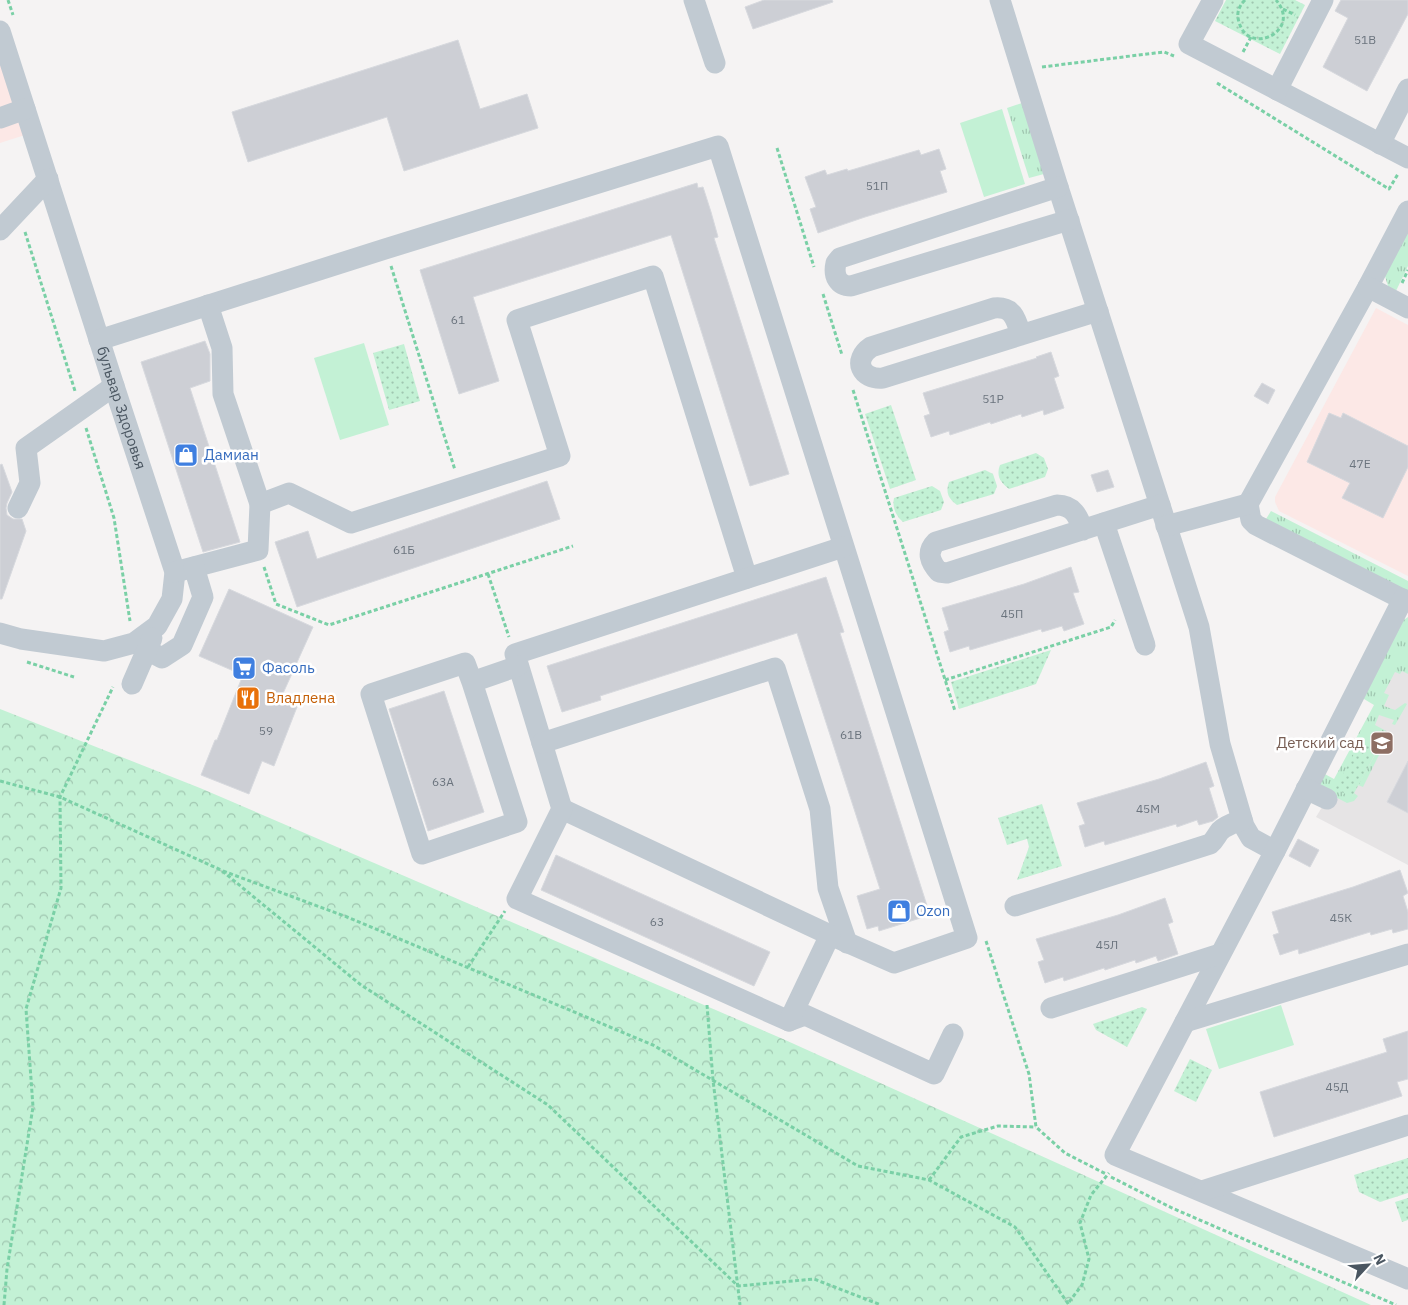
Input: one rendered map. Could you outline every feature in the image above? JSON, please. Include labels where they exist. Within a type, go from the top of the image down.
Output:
[{"type":"street","points":[[694,0],[715,63]]},
{"type":"street","points":[[1000,0],[1199,627],[1220,744],[1242,820],[1252,838],[1275,851]]},
{"type":"street","points":[[1213,0],[1189,44],[1380,144],[1403,166]]},
{"type":"street","points":[[1277,90],[1323,0]]},
{"type":"street","name":"бульвар Здоровья","points":[[0,31],[114,386],[185,570],[157,626],[134,643],[104,651],[21,640],[0,633]]},
{"type":"street","points":[[1380,144],[1408,89]]},
{"type":"street","points":[[0,118],[26,110]]},
{"type":"street","points":[[99,340],[718,146],[967,938],[894,962],[839,939],[562,809]]},
{"type":"street","points":[[0,230],[48,179]]},
{"type":"street","points":[[1058,187],[840,258],[836,263],[836,276],[844,286],[851,286],[1069,220]]},
{"type":"street","points":[[1408,211],[1368,288],[1248,504],[1251,520],[1256,525],[1405,600],[1115,1155],[1408,1279]]},
{"type":"street","points":[[260,504],[289,493],[351,523],[560,456],[517,320],[653,276],[747,578]]},
{"type":"street","points":[[1368,288],[1408,308]]},
{"type":"street","points":[[147,650],[162,658],[182,645],[203,597],[185,570],[258,550],[260,504],[224,394],[222,348],[208,305]]},
{"type":"street","points":[[1021,335],[1016,318],[1001,308],[994,308],[871,347],[862,353],[860,358],[861,367],[866,375],[873,379],[883,378],[1021,335],[1098,311]]},
{"type":"street","points":[[18,508],[30,483],[26,448],[114,386]]},
{"type":"street","points":[[1083,530],[1079,518],[1073,509],[1064,504],[1057,504],[936,542],[931,548],[930,556],[933,565],[939,572],[947,574],[1083,530],[1104,523],[1160,505]]},
{"type":"street","points":[[1166,526],[1248,504]]},
{"type":"street","points":[[1104,523],[1145,645]]},
{"type":"street","points":[[472,682],[516,660],[747,578],[844,547]]},
{"type":"street","points":[[123,685],[147,650],[157,626]]},
{"type":"street","points":[[516,660],[562,809],[517,899],[788,1021],[805,1015],[934,1074],[953,1034]]},
{"type":"street","points":[[465,663],[472,682],[517,822],[422,854],[371,694],[465,663]]},
{"type":"street","points":[[542,743],[775,668],[820,809],[828,888],[839,939],[788,1021]]},
{"type":"street","points":[[1306,789],[1327,799]]},
{"type":"street","points":[[1015,906],[1210,844],[1226,826],[1242,820]]},
{"type":"street","points":[[1050,1008],[1220,954]]},
{"type":"street","points":[[1185,1022],[1408,954]]},
{"type":"street","points":[[1202,1192],[1408,1126]]},
{"type":"path","points":[[1245,0],[1241,4],[1238,13],[1239,23],[1243,31],[1251,37],[1260,39],[1270,37],[1277,32],[1282,24],[1283,14],[1276,0]]},
{"type":"path","points":[[1242,53],[1251,37]]},
{"type":"path","points":[[1021,69],[1164,52],[1180,60]]},
{"type":"path","points":[[1213,81],[1389,189],[1403,166]]},
{"type":"path","points":[[776,148],[816,272]]},
{"type":"path","points":[[385,249],[460,488]]},
{"type":"path","points":[[822,291],[843,357]]},
{"type":"path","points":[[852,386],[955,711]]},
{"type":"path","points":[[258,550],[276,604],[329,626],[573,546]]},
{"type":"path","points":[[488,574],[516,660]]},
{"type":"path","points":[[946,680],[1111,627],[1120,613]]},
{"type":"path","points":[[18,659],[74,677]]},
{"type":"path","points":[[4,1305],[7,1269],[33,1107],[26,1009],[61,888],[60,797],[123,685]]},
{"type":"path","points":[[0,781],[60,797],[221,870],[347,916],[653,1045],[858,1166],[928,1180],[1015,1227],[1069,1304],[1082,1285],[1089,1259],[1080,1222],[1091,1195],[1108,1175],[1118,1156]]},
{"type":"path","points":[[221,870],[361,985],[548,1105],[738,1286],[814,1279],[880,1305]]},
{"type":"path","points":[[468,967],[509,904],[517,899]]},
{"type":"path","points":[[706,1004],[713,1080],[740,1305]]},
{"type":"path","points":[[928,1180],[961,1137],[998,1126],[1036,1127]]},
{"type":"shaded area","points":[[0,58],[25,135],[0,143]]},
{"type":"shaded area","points":[[1376,308],[1408,325],[1408,576],[1279,511],[1275,502],[1275,497]]},
{"type":"shaded area","name":"Детский сад","points":[[1399,663],[1408,667],[1408,865],[1316,817]]},
{"type":"green space","points":[[1226,0],[1295,0],[1305,5],[1280,54],[1215,21]]},
{"type":"green space","points":[[1022,103],[1044,174],[1029,178],[1007,108]]},
{"type":"green space","points":[[1002,109],[1025,184],[984,197],[960,123]]},
{"type":"green space","points":[[1408,222],[1408,266],[1395,293],[1388,286],[1384,273]]},
{"type":"green space","points":[[364,343],[389,425],[340,440],[314,358]]},
{"type":"green space","points":[[404,344],[420,401],[389,410],[373,353]]},
{"type":"green space","points":[[891,405],[916,480],[890,489],[865,414]]},
{"type":"green space","points":[[1036,453],[1044,458],[1048,469],[1045,477],[1009,489],[1003,484],[998,472],[1000,465]]},
{"type":"green space","points":[[985,470],[993,474],[997,486],[994,494],[957,505],[948,493],[949,482]]},
{"type":"green space","points":[[932,486],[940,491],[944,502],[941,510],[903,522],[895,512],[894,498]]},
{"type":"green space","points":[[1271,511],[1408,581],[1408,596],[1266,519]]},
{"type":"green space","points":[[1408,617],[1408,674],[1402,671],[1400,674],[1395,672],[1384,693],[1389,695],[1384,706],[1395,710],[1405,703],[1407,704],[1395,725],[1392,724],[1394,720],[1379,715],[1375,725],[1390,733],[1363,787],[1358,785],[1379,748],[1362,739],[1352,797],[1354,793],[1358,796],[1354,801],[1347,803],[1320,789],[1321,772],[1334,779],[1374,705],[1359,696],[1401,622]]},
{"type":"green space","points":[[1051,650],[1036,684],[959,709],[951,682]]},
{"type":"green space","points":[[0,709],[200,788],[783,1039],[1371,1305],[0,1305]]},
{"type":"green space","points":[[1362,739],[1379,747],[1352,797],[1335,789]]},
{"type":"green space","points":[[1042,804],[1062,866],[1017,880],[1029,847],[1027,839],[1007,845],[998,818]]},
{"type":"green space","points":[[1281,1005],[1294,1045],[1219,1069],[1206,1029]]},
{"type":"green space","points":[[1142,1007],[1147,1009],[1127,1047],[1096,1030],[1093,1024]]},
{"type":"green space","points":[[1190,1059],[1212,1070],[1196,1102],[1174,1091]]},
{"type":"green space","points":[[1408,1158],[1408,1193],[1380,1202],[1359,1192],[1354,1175]]},
{"type":"green space","points":[[1408,1198],[1408,1220],[1402,1222],[1395,1202]]},
{"type":"building","points":[[764,0],[832,0],[833,2],[753,29],[745,7]]},
{"type":"building","points":[[1341,0],[1408,0],[1408,14],[1367,91],[1323,67],[1348,18],[1335,11]]},
{"type":"building","points":[[458,40],[480,109],[527,94],[538,128],[404,171],[387,117],[248,162],[232,112]]},
{"type":"building","points":[[939,149],[946,169],[940,171],[947,192],[818,233],[810,209],[816,207],[805,177],[825,170],[827,175],[847,169],[848,171],[919,150],[921,155]]},
{"type":"building","points":[[697,183],[698,188],[703,187],[711,212],[718,237],[714,238],[789,474],[750,486],[671,235],[473,297],[499,381],[459,394],[420,270]]},
{"type":"building","points":[[205,341],[210,354],[210,381],[190,388],[240,542],[203,552],[141,362]]},
{"type":"building","points":[[1051,352],[1059,376],[1054,378],[1064,408],[1044,415],[1043,410],[1022,417],[1021,414],[950,435],[949,431],[931,437],[924,416],[930,414],[923,393]]},
{"type":"building","points":[[1262,383],[1275,390],[1268,404],[1254,396]]},
{"type":"building","points":[[1329,413],[1341,418],[1343,413],[1408,446],[1408,467],[1383,518],[1342,498],[1350,483],[1307,462]]},
{"type":"building","points":[[2,464],[12,492],[7,503],[7,515],[13,519],[22,519],[26,531],[2,599],[0,599],[0,465]]},
{"type":"building","points":[[1108,470],[1114,487],[1097,492],[1091,475]]},
{"type":"building","points":[[547,481],[560,519],[297,607],[275,542],[308,531],[317,559]]},
{"type":"building","points":[[1071,567],[1079,592],[1073,593],[1084,624],[1064,631],[1062,626],[1042,632],[1041,629],[970,650],[969,646],[950,652],[944,632],[949,630],[942,608],[1024,584]]},
{"type":"building","points":[[826,577],[844,632],[840,633],[930,915],[879,931],[878,926],[867,929],[857,896],[880,889],[797,633],[600,696],[601,700],[562,712],[547,666]]},
{"type":"building","points":[[229,589],[313,627],[280,700],[297,707],[274,766],[262,761],[249,794],[201,775],[243,675],[199,656]]},
{"type":"building","points":[[444,691],[484,812],[428,831],[389,709]]},
{"type":"building","points":[[1408,761],[1408,813],[1387,802]]},
{"type":"building","points":[[1206,762],[1214,786],[1209,788],[1218,817],[1213,821],[1199,825],[1197,820],[1177,827],[1176,824],[1105,845],[1104,841],[1085,847],[1079,826],[1085,824],[1077,803],[1159,779]]},
{"type":"building","points":[[1298,839],[1319,850],[1310,867],[1289,856]]},
{"type":"building","points":[[556,855],[770,952],[754,986],[541,890]]},
{"type":"building","points":[[1400,870],[1408,893],[1403,896],[1408,912],[1408,929],[1393,933],[1392,929],[1371,935],[1370,932],[1299,954],[1298,949],[1280,955],[1273,935],[1279,933],[1272,912]]},
{"type":"building","points":[[1165,898],[1173,922],[1168,924],[1178,954],[1158,961],[1156,956],[1136,963],[1135,960],[1064,981],[1063,977],[1045,983],[1038,962],[1044,960],[1036,939],[1118,915]]},
{"type":"building","points":[[1408,1031],[1408,1079],[1397,1082],[1402,1096],[1274,1137],[1260,1092],[1387,1052],[1383,1039]]},
{"type":"place","name":"Дамиан","points":[[186,455]]},
{"type":"place","name":"Фасоль","points":[[244,668]]},
{"type":"place","name":"Владлена","points":[[248,698]]},
{"type":"place","name":"Детский сад","points":[[1382,743]]},
{"type":"place","name":"Ozon","points":[[899,911]]}]
